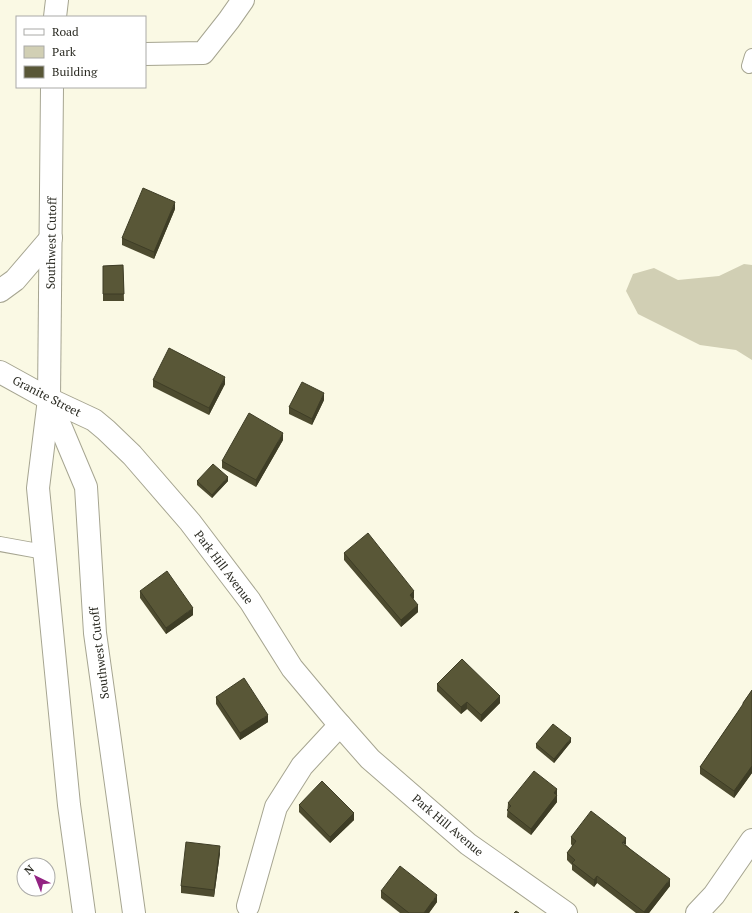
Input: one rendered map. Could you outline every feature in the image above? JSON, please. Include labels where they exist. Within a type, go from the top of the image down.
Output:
[{"type":"main road","points":[[55,16],[57,0]]},
{"type":"main road","points":[[146,54],[203,53],[243,0]]},
{"type":"main road","name":"Southwest Cutoff","points":[[52,88],[49,399],[38,488],[70,805],[84,913]]},
{"type":"main road","points":[[0,291],[15,280],[51,238]]},
{"type":"main road","name":"Granite Street","points":[[0,372],[49,399],[94,420]]},
{"type":"main road","name":"Southwest Cutoff","points":[[49,399],[86,487],[95,633],[134,913]]},
{"type":"main road","name":"Park Hill Avenue","points":[[94,420],[132,455],[190,522],[250,601],[292,668],[370,758],[468,844],[566,913]]},
{"type":"main road","points":[[248,906],[276,807],[302,766],[340,725]]},
{"type":"main road","points":[[697,913],[714,894],[752,840]]},
{"type":"lane","points":[[0,544],[44,552]]},
{"type":"green space","points":[[744,264],[752,265],[752,360],[736,350],[700,345],[638,314],[626,291],[633,274],[654,268],[678,280],[719,276]]},
{"type":"building","points":[[143,188],[175,202],[154,252],[122,238]]},
{"type":"building","points":[[123,265],[124,294],[103,294],[103,266]]},
{"type":"building","points":[[169,348],[225,377],[209,408],[153,380]]},
{"type":"building","points":[[302,382],[324,393],[312,419],[289,407]]},
{"type":"building","points":[[249,413],[283,433],[256,480],[222,461]]},
{"type":"building","points":[[213,464],[228,477],[212,495],[197,481]]},
{"type":"building","points":[[368,533],[414,591],[410,595],[418,605],[401,620],[344,553]]},
{"type":"building","points":[[167,571],[193,608],[166,628],[140,591]]},
{"type":"building","points":[[462,659],[500,696],[481,715],[467,702],[461,707],[437,684]]},
{"type":"building","points":[[244,678],[268,715],[240,733],[216,697]]},
{"type":"building","points":[[752,690],[752,766],[734,791],[700,767]]},
{"type":"building","points":[[553,724],[571,738],[554,759],[536,744]]},
{"type":"building","points":[[534,771],[557,789],[554,793],[557,795],[531,829],[507,810],[511,806],[508,803]]},
{"type":"building","points":[[322,781],[354,813],[330,837],[299,805]]},
{"type":"building","points":[[591,811],[626,838],[622,843],[670,879],[644,912],[597,876],[594,880],[572,863],[575,860],[567,853],[576,841],[571,837]]},
{"type":"building","points":[[186,842],[220,846],[214,890],[181,886]]},
{"type":"building","points":[[400,866],[437,895],[424,913],[409,913],[381,891]]}]
